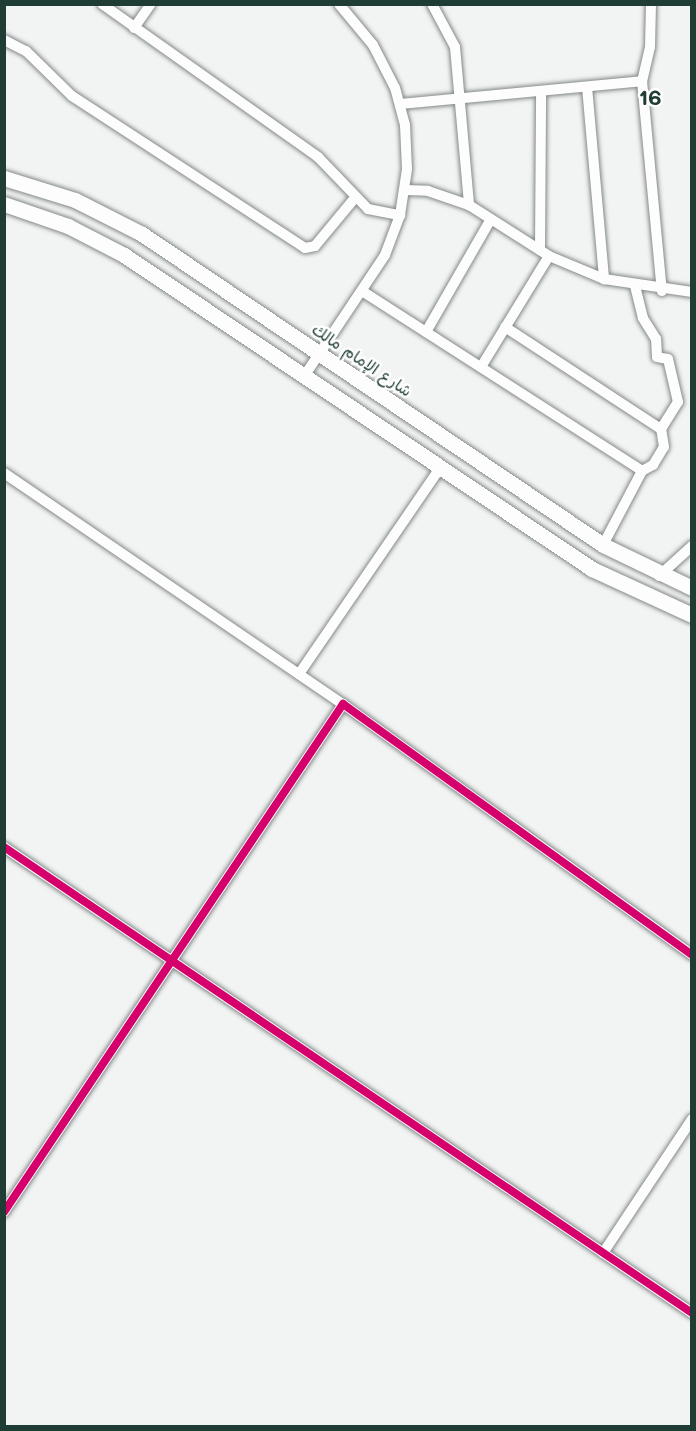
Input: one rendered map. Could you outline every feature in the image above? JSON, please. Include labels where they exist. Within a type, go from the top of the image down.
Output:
[{"type":"street","points":[[102,4],[318,157],[354,199],[383,214],[400,215]]},
{"type":"street","points":[[135,28],[151,4]]},
{"type":"street","points":[[305,375],[385,255],[400,215],[405,190],[407,147],[400,104],[374,45],[339,4]]},
{"type":"street","points":[[432,4],[455,47],[469,205]]},
{"type":"street","points":[[651,4],[650,47],[642,81],[662,291]]},
{"type":"street","points":[[4,40],[26,51],[72,96],[305,248],[315,246],[354,199]]},
{"type":"street","points":[[400,104],[642,81]]},
{"type":"street","points":[[587,87],[604,279]]},
{"type":"street","points":[[481,367],[544,253],[541,91]]},
{"type":"street","name":"شارع الإمام مالك","points":[[4,178],[105,214],[320,353],[603,545],[659,576],[692,588]]},
{"type":"street","points":[[405,190],[449,196],[469,205],[544,253],[604,279],[662,291],[692,292]]},
{"type":"street","points":[[4,204],[68,226],[124,255],[592,568],[692,615]]},
{"type":"street","points":[[426,332],[490,219]]},
{"type":"street","points":[[603,545],[642,471],[653,465],[664,447],[661,429],[678,402],[668,359],[657,357],[656,339],[642,318],[635,287]]},
{"type":"street","points":[[362,291],[642,471]]},
{"type":"street","points":[[505,327],[661,429]]},
{"type":"street","points":[[299,674],[441,467]]},
{"type":"street","points":[[4,472],[344,704],[692,955]]},
{"type":"street","points":[[659,576],[692,546]]},
{"type":"street","points":[[4,1212],[173,964],[344,704]]},
{"type":"street","points":[[4,847],[173,964],[692,1313]]},
{"type":"street","points":[[603,1253],[692,1119]]},
{"type":"cycle path","points":[[4,1212],[343,704],[692,955]]},
{"type":"cycle path","points":[[4,847],[692,1313]]},
{"type":"district","name":"16","points":[[650,97]]}]
